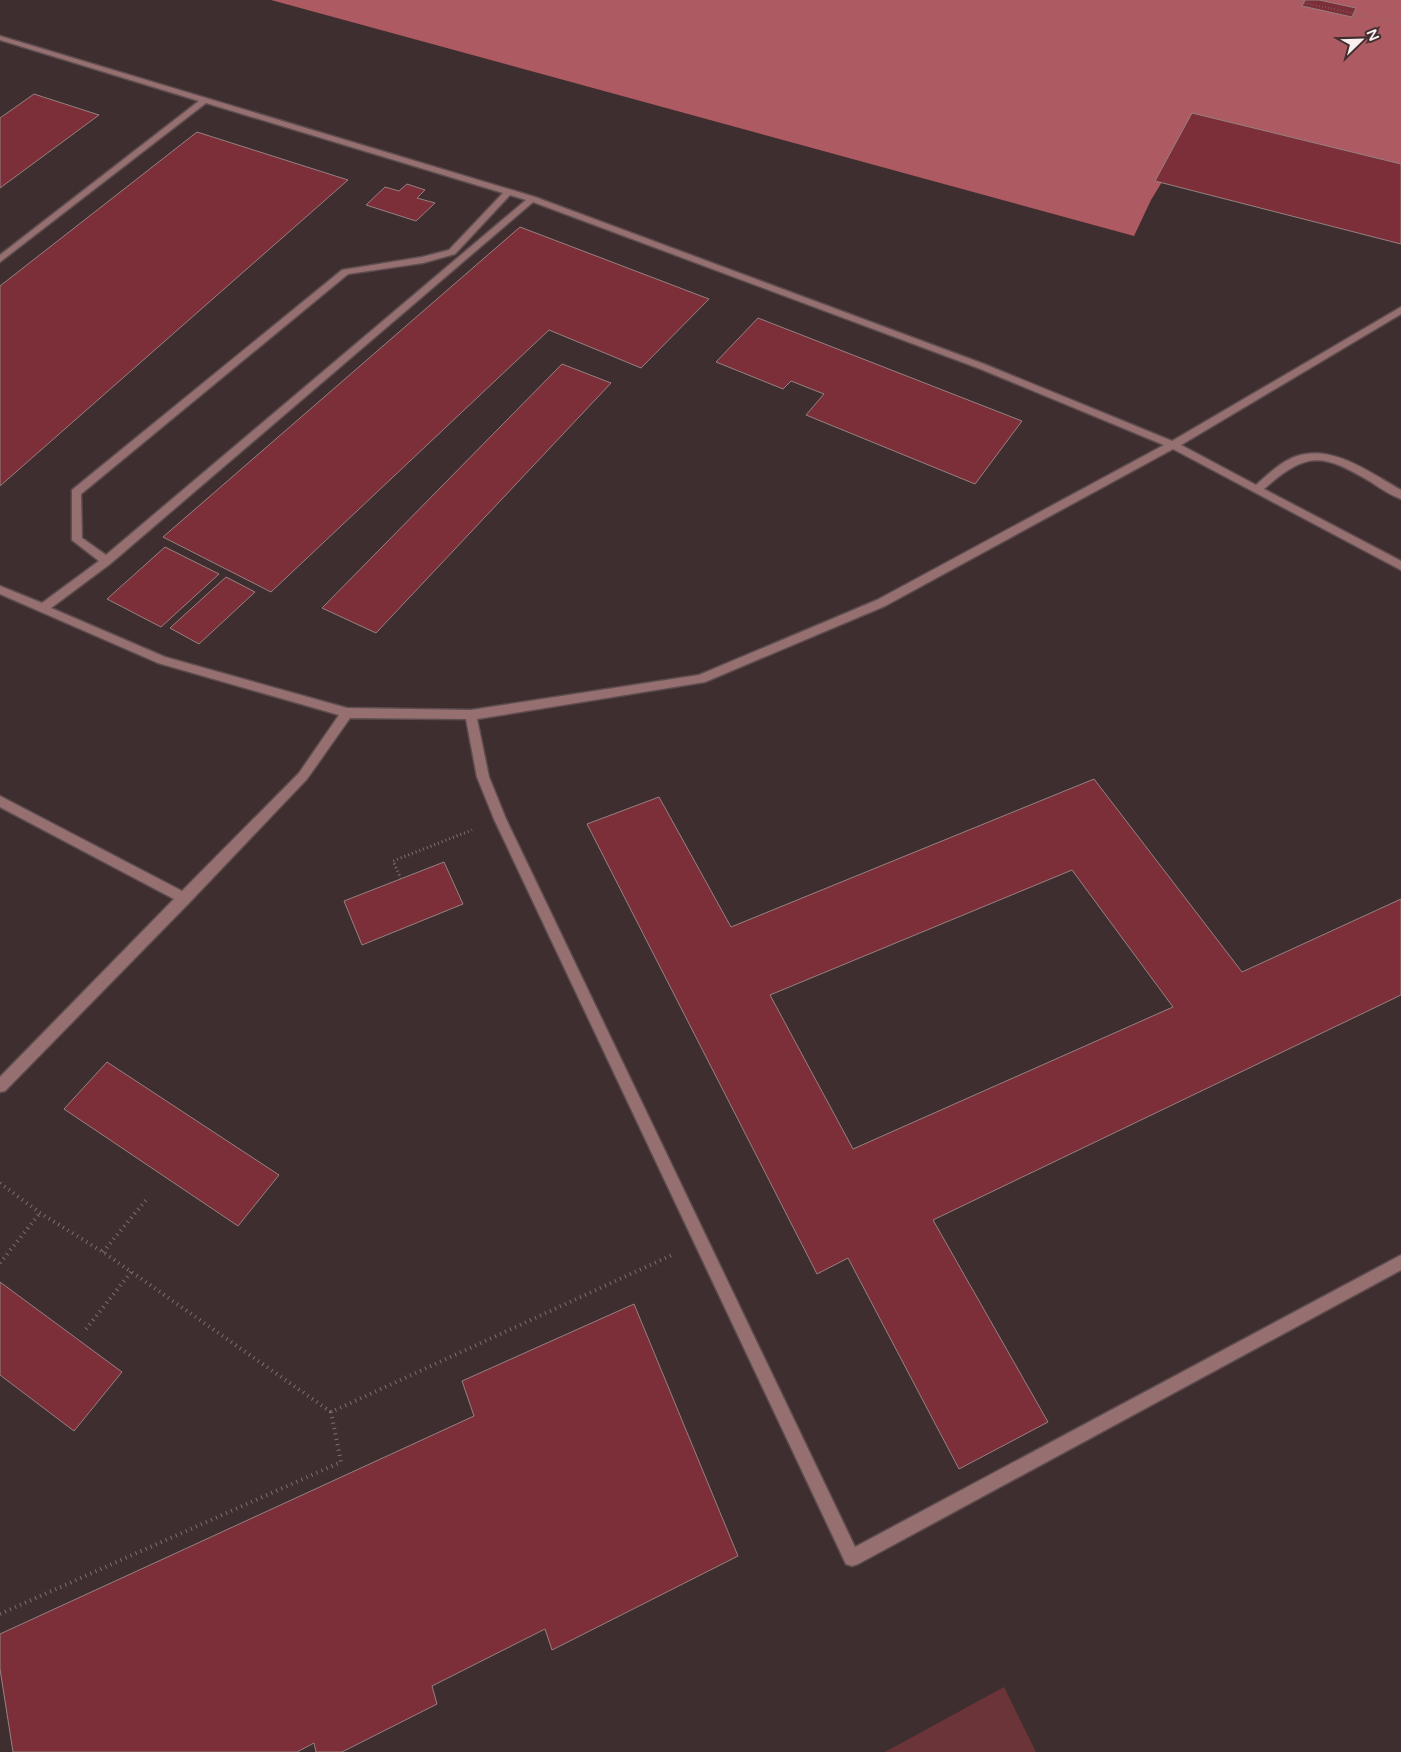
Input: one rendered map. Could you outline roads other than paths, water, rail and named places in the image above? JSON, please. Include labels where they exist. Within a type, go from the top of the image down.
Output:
[{"type":"lane","points":[[0,38],[532,199],[981,366],[1174,445],[1401,566]]},
{"type":"lane","points":[[0,259],[204,101]]},
{"type":"lane","points":[[106,562],[77,540],[76,493],[345,272],[423,260],[452,252],[508,192]]},
{"type":"lane","points":[[42,609],[106,562],[532,199]]},
{"type":"lane","points":[[0,590],[162,660],[347,713],[471,716],[701,679],[881,603],[1174,445],[1401,310]]},
{"type":"lane","points":[[1258,489],[1273,474],[1305,457],[1336,460],[1401,495]]},
{"type":"lane","points":[[0,1086],[185,899],[303,776],[347,713]]},
{"type":"lane","points":[[471,716],[483,777],[500,819],[852,1558],[1401,1262]]},
{"type":"lane","points":[[0,801],[185,899]]}]
